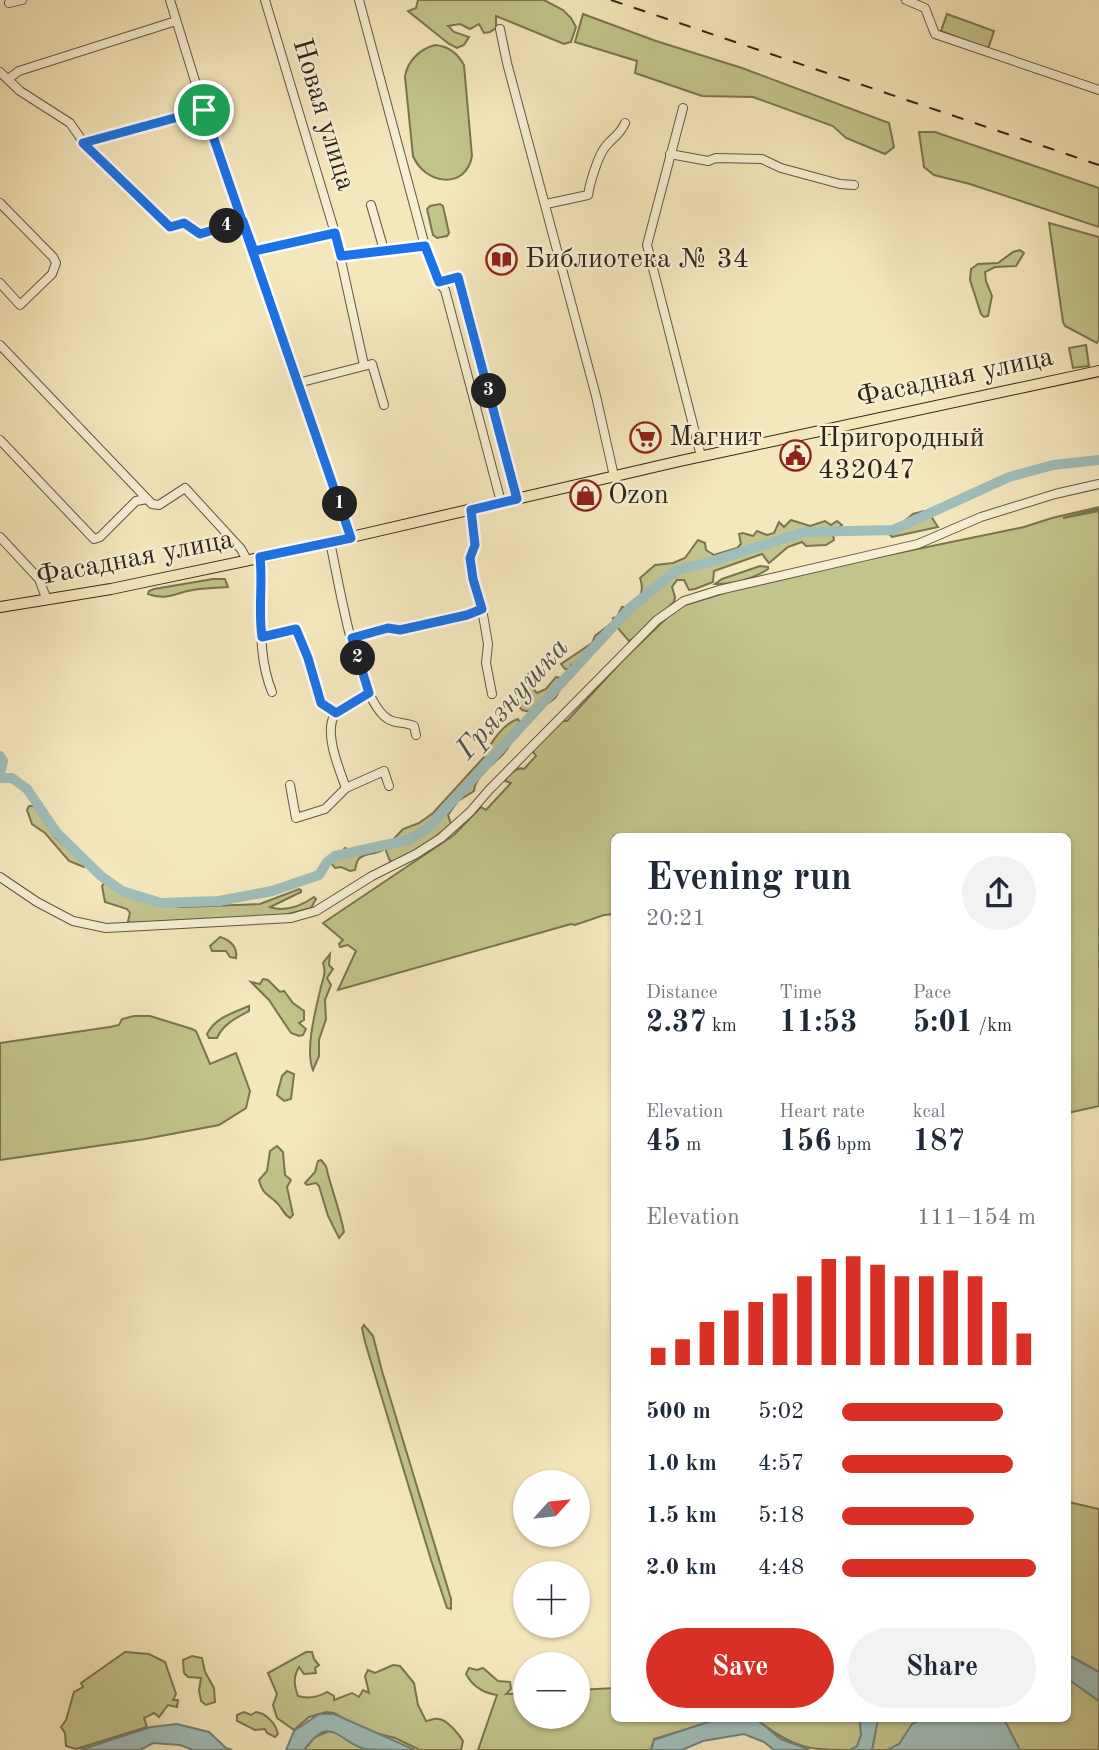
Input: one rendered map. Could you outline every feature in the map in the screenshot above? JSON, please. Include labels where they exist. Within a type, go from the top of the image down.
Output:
[{"type":"main road","name":"Фасадная улица","points":[[0,607],[47,600],[351,538],[701,456],[1099,371]]},
{"type":"street","points":[[9,3],[22,0]]},
{"type":"street","points":[[170,0],[204,110],[351,538]]},
{"type":"street","name":"Новая улица","points":[[265,0],[335,233],[363,365]]},
{"type":"street","points":[[359,0],[425,246],[439,282],[446,290],[501,502]]},
{"type":"street","points":[[906,0],[925,8],[935,34],[1099,90]]},
{"type":"street","points":[[8,79],[19,71],[176,21]]},
{"type":"street","points":[[500,29],[596,396],[614,476]]},
{"type":"street","points":[[0,72],[42,107],[60,114],[70,122],[83,143],[170,227],[184,223],[200,234],[243,221]]},
{"type":"street","points":[[683,108],[647,245],[701,456]]},
{"type":"street","points":[[83,143],[204,110]]},
{"type":"street","points":[[546,204],[588,195],[604,147],[618,137],[625,123]]},
{"type":"street","points":[[670,154],[708,161],[716,158],[762,159],[780,169],[854,185]]},
{"type":"street","points":[[0,203],[53,257],[55,264],[52,274],[20,305],[0,282]]},
{"type":"street","points":[[371,205],[384,250]]},
{"type":"street","points":[[254,251],[335,233]]},
{"type":"street","points":[[341,256],[425,246]]},
{"type":"street","points":[[439,282],[458,277],[517,499]]},
{"type":"street","points":[[0,345],[152,504],[159,505],[185,488],[241,549],[247,560]]},
{"type":"street","points":[[298,383],[372,363],[384,405]]},
{"type":"street","points":[[0,440],[94,540],[136,501],[147,499]]},
{"type":"street","points":[[0,877],[37,902],[73,921],[106,928],[272,920],[307,914],[441,838],[470,812],[657,620],[684,601],[719,590],[918,544],[981,517],[1055,494],[1099,484]]},
{"type":"street","points":[[471,510],[475,545],[470,558],[488,644],[486,663],[492,694]]},
{"type":"street","points":[[0,537],[39,579],[47,600]]},
{"type":"street","points":[[330,542],[352,638],[369,693],[385,716],[398,724],[414,726],[416,735]]},
{"type":"street","points":[[260,557],[263,582],[259,619],[265,674],[272,692]]},
{"type":"street","points":[[352,638],[388,628],[400,630],[482,609]]},
{"type":"street","points":[[262,637],[296,629],[321,703],[336,713]]},
{"type":"street","points":[[346,788],[332,746],[332,721],[336,713],[369,693]]},
{"type":"street","points":[[290,785],[296,818],[325,809],[346,788],[384,771],[389,786]]},
{"type":"green space","points":[[418,0],[544,0],[563,10],[576,27],[571,42],[564,44],[496,16],[496,28],[490,32],[484,33],[479,24],[470,29],[460,24],[448,26],[454,32],[469,37],[464,45],[457,48],[408,11],[416,8]]},
{"type":"green space","points":[[583,14],[742,68],[889,123],[894,147],[885,154],[846,138],[833,126],[753,97],[702,96],[635,73],[637,61],[575,42]]},
{"type":"green space","points":[[947,14],[994,31],[988,49],[941,31]]},
{"type":"green space","points":[[435,45],[452,51],[464,65],[472,156],[462,174],[445,180],[426,173],[413,156],[405,77],[415,56]]},
{"type":"green space","points":[[919,132],[935,132],[1099,188],[1099,227],[970,184],[934,175],[924,167]]},
{"type":"green space","points":[[440,204],[443,206],[449,233],[437,238],[433,235],[427,209]]},
{"type":"green space","points":[[1049,223],[1099,237],[1097,343],[1065,326],[1063,322]]},
{"type":"green space","points":[[1020,250],[1024,253],[1016,266],[995,267],[985,272],[992,296],[988,316],[984,317],[970,280],[971,269],[978,264],[998,263]]},
{"type":"green space","points":[[1086,345],[1089,366],[1073,368],[1069,348]]},
{"type":"green space","points":[[1099,507],[1063,518],[1099,511],[1099,1106],[1071,1112],[1071,833],[611,833],[611,914],[338,990],[356,951],[348,945],[340,947],[339,944],[343,940],[323,923],[454,835],[481,807],[486,810],[511,783],[505,781],[508,776],[516,770],[524,769],[536,756],[533,752],[535,747],[562,721],[567,721],[623,660],[678,607],[728,592],[1024,527]]},
{"type":"green space","points":[[924,511],[929,513],[938,527],[892,537],[889,534],[913,514]]},
{"type":"green space","points":[[791,520],[810,526],[825,521],[831,525],[837,521],[842,525],[833,534],[834,540],[826,545],[806,546],[802,542],[788,547],[769,563],[762,554],[714,571],[713,582],[695,589],[689,590],[684,580],[677,580],[672,587],[674,602],[636,637],[629,641],[617,627],[584,663],[571,665],[570,669],[565,669],[561,664],[592,643],[595,636],[613,622],[622,607],[629,607],[636,601],[642,591],[640,578],[655,565],[673,563],[685,558],[698,540],[705,543],[706,550],[714,555],[737,548],[741,544],[739,534],[753,536],[757,531],[767,535],[774,533],[779,522],[784,527]]},
{"type":"green space","points":[[760,566],[768,569],[743,580],[715,584],[722,579]]},
{"type":"green space","points":[[225,579],[228,587],[197,589],[166,597],[148,594],[154,589]]},
{"type":"green space","points":[[535,669],[539,671],[531,686],[537,693],[546,689],[556,677],[561,678],[564,683],[555,698],[535,713],[522,710],[513,700],[517,691],[521,698],[529,702],[529,696],[522,688],[527,675]]},
{"type":"green space","points":[[518,719],[519,727],[507,750],[481,775],[474,791],[458,801],[448,815],[451,824],[413,854],[395,863],[390,861],[387,846],[403,829],[419,823],[433,813],[485,756],[503,729]]},
{"type":"green space","points":[[29,806],[34,806],[56,838],[84,862],[84,867],[69,861],[45,833],[32,824],[27,810]]},
{"type":"green space","points":[[371,844],[381,846],[383,850],[360,857],[355,870],[335,868],[330,862],[334,854],[339,855],[345,848],[355,852]]},
{"type":"green space","points":[[105,882],[140,900],[182,907],[260,904],[299,889],[301,892],[270,907],[287,908],[314,897],[316,899],[311,908],[281,916],[131,923],[128,921],[130,913],[127,909],[105,902],[102,886]]},
{"type":"green space","points":[[220,937],[232,944],[236,950],[236,958],[230,957],[226,951],[212,951],[210,946]]},
{"type":"green space","points":[[330,954],[329,965],[333,969],[327,978],[331,985],[325,1000],[326,1019],[319,1040],[319,1056],[313,1070],[310,1053],[312,1031],[324,974],[323,963]]},
{"type":"green space","points":[[263,979],[268,980],[280,992],[284,991],[293,1003],[304,1011],[304,1020],[299,1023],[306,1029],[303,1035],[291,1033],[269,1000],[251,982],[260,984]]},
{"type":"green space","points":[[249,1006],[249,1011],[226,1025],[217,1038],[209,1038],[207,1034],[215,1023]]},
{"type":"green space","points":[[150,1016],[196,1031],[210,1064],[236,1053],[250,1091],[246,1108],[219,1125],[145,1139],[0,1160],[0,1043],[110,1027],[119,1025],[122,1019]]},
{"type":"green space","points":[[287,1071],[294,1074],[291,1099],[284,1101],[277,1095],[282,1076]]},
{"type":"green space","points":[[277,1146],[283,1152],[285,1175],[291,1180],[287,1187],[293,1215],[290,1218],[264,1192],[259,1180],[267,1171],[270,1151]]},
{"type":"green space","points":[[321,1160],[326,1166],[344,1232],[339,1238],[328,1216],[319,1186],[316,1183],[305,1183]]},
{"type":"green space","points":[[364,1325],[373,1336],[451,1599],[451,1609],[447,1608],[431,1560],[365,1342],[362,1328]]},
{"type":"green space","points":[[1071,1503],[1099,1509],[1099,1672],[1071,1657]]},
{"type":"green space","points":[[125,1652],[149,1654],[165,1662],[176,1694],[173,1700],[178,1700],[177,1707],[168,1705],[159,1717],[154,1713],[144,1718],[147,1727],[76,1749],[66,1746],[65,1733],[61,1727],[66,1720],[74,1692],[83,1687],[81,1683]]},
{"type":"green space","points":[[306,1652],[312,1652],[319,1665],[315,1668],[316,1673],[304,1674],[299,1667],[295,1681],[298,1696],[313,1697],[327,1692],[334,1696],[334,1700],[352,1693],[359,1697],[363,1690],[369,1693],[365,1676],[368,1670],[375,1673],[393,1665],[400,1666],[414,1683],[418,1705],[426,1721],[437,1719],[449,1725],[463,1741],[461,1750],[420,1750],[395,1738],[364,1730],[334,1713],[326,1712],[309,1717],[294,1730],[277,1718],[273,1705],[277,1694],[268,1673]]},
{"type":"green space","points":[[192,1656],[202,1658],[205,1672],[214,1688],[215,1702],[206,1705],[201,1701],[201,1678],[188,1677],[184,1673],[183,1660]]},
{"type":"green space","points":[[469,1668],[483,1668],[498,1681],[510,1682],[511,1689],[506,1694],[513,1694],[513,1729],[590,1729],[590,1689],[611,1688],[611,1722],[710,1722],[654,1739],[651,1750],[478,1750],[497,1695],[483,1691],[466,1674]]},
{"type":"green space","points":[[1071,1681],[1099,1701],[1099,1750],[872,1750],[877,1722],[1071,1722]]},
{"type":"green space","points":[[244,1712],[251,1715],[256,1712],[263,1714],[273,1723],[278,1734],[275,1737],[265,1729],[255,1730],[237,1721],[237,1715]]},
{"type":"green space","points":[[760,1722],[860,1722],[858,1750],[814,1748],[782,1737]]},
{"type":"green space","points":[[329,1731],[339,1733],[367,1750],[304,1750],[315,1737]]},
{"type":"water","points":[[1071,1657],[1099,1672],[1099,1701],[1071,1681]]},
{"type":"water","points":[[319,1714],[334,1714],[415,1750],[365,1749],[328,1731],[313,1739],[304,1750],[286,1750],[294,1731]]},
{"type":"water","points":[[708,1722],[760,1722],[781,1739],[810,1750],[774,1750],[764,1742],[744,1734],[703,1741],[682,1750],[651,1750],[654,1740]]},
{"type":"water","points":[[860,1722],[877,1722],[872,1750],[850,1750],[857,1746],[861,1735]]},
{"type":"water","points":[[1006,1722],[1020,1750],[887,1750],[899,1744],[912,1724]]},
{"type":"water","points":[[177,1724],[209,1732],[226,1748],[232,1750],[193,1750],[180,1745],[153,1743],[140,1750],[80,1750],[151,1727]]},
{"type":"waterway","name":"Грязнушка","points":[[0,775],[1,778],[12,778],[27,789],[57,833],[101,876],[122,891],[161,903],[219,901],[272,891],[319,875],[327,862],[335,856],[408,840],[427,829],[630,608],[677,570],[804,532],[893,530],[1009,477],[1053,465],[1099,460]]},
{"type":"waterway","name":"Грязнушка","points":[[0,756],[3,761],[0,774]]},
{"type":"railway","points":[[611,0],[1099,165]]},
{"type":"place","name":"Библиотека № 34","points":[[502,260]]},
{"type":"place","name":"Магнит","points":[[646,438]]},
{"type":"place","name":"Пригородный 432047","points":[[795,455]]},
{"type":"place","name":"Ozon","points":[[585,496]]},
{"type":"route","points":[[204,110],[83,143],[170,227],[184,223],[200,234],[243,221],[254,251],[335,233],[341,256],[425,246],[439,282],[458,277],[517,499],[471,510],[475,545],[470,558],[482,609],[400,630],[388,628],[352,638],[369,693],[336,713],[321,703],[296,629],[262,637],[259,619],[263,582],[260,557],[351,538],[254,251],[204,110]]}]
